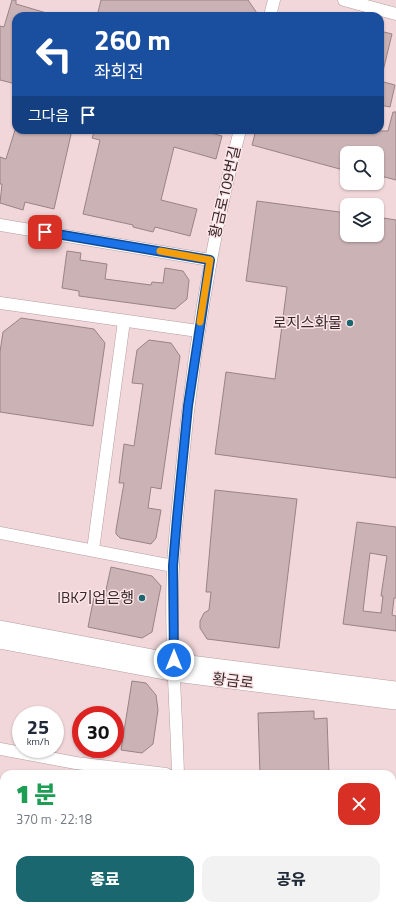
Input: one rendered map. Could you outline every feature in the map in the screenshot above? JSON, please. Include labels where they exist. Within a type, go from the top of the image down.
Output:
[{"type":"street","points":[[271,12],[274,0]]},
{"type":"street","points":[[344,0],[396,14]]},
{"type":"street","name":"황금로109번길","points":[[178,770],[174,667],[173,566],[185,434],[198,330],[210,260],[239,134]]},
{"type":"street","points":[[0,225],[210,260]]},
{"type":"street","points":[[0,303],[198,330]]},
{"type":"street","points":[[93,550],[124,321]]},
{"type":"street","points":[[0,533],[173,566]]},
{"type":"street","name":"황금로","points":[[0,628],[174,667],[396,689]]},
{"type":"street","name":"황금로","points":[[0,641],[396,702]]},
{"type":"street","points":[[0,749],[76,763],[133,770]]},
{"type":"building","points":[[12,0],[16,0],[16,4],[43,12],[12,12],[12,83],[0,80],[0,26],[4,27]]},
{"type":"building","points":[[101,0],[248,0],[256,12],[98,12]]},
{"type":"building","points":[[384,32],[392,34],[384,67]]},
{"type":"building","points":[[384,82],[395,85],[390,107],[384,106]]},
{"type":"building","points":[[393,112],[396,112],[396,180],[384,177],[384,146],[340,146],[340,169],[252,145],[255,134],[384,134],[384,131],[388,131]]},
{"type":"building","points":[[14,134],[71,134],[54,209],[25,202],[23,210],[0,203],[2,184],[0,184],[0,157],[6,159]]},
{"type":"building","points":[[94,134],[215,134],[222,136],[216,159],[174,147],[161,200],[197,209],[190,236],[155,227],[153,232],[133,227],[133,225],[83,214],[100,140],[92,138]]},
{"type":"building","points":[[257,201],[340,212],[340,242],[384,242],[384,218],[396,220],[396,478],[215,454],[226,372],[275,379],[287,287],[246,281]]},
{"type":"building","points":[[67,251],[81,253],[80,260],[107,264],[105,279],[151,285],[152,282],[163,283],[165,268],[183,271],[189,280],[187,299],[175,309],[79,296],[79,291],[62,288]]},
{"type":"building","points":[[21,318],[94,329],[105,343],[93,426],[0,412],[0,352],[3,332]]},
{"type":"building","points":[[149,340],[171,343],[180,356],[161,489],[151,487],[148,508],[161,510],[156,538],[151,544],[120,538],[116,534],[124,483],[119,483],[124,444],[134,446],[143,384],[132,383],[137,350]]},
{"type":"building","points":[[215,490],[297,499],[279,648],[207,639],[200,628],[200,621],[204,613],[209,610],[211,592],[206,592]]},
{"type":"building","points":[[357,522],[396,527],[396,598],[394,598],[392,615],[396,616],[396,631],[343,624]],"holes":[[[370,553],[387,556],[381,596],[383,596],[381,613],[363,611]]]},
{"type":"building","points":[[111,567],[152,576],[161,586],[152,632],[142,638],[88,627],[94,597],[104,599]]},
{"type":"building","points":[[132,681],[146,683],[156,695],[158,710],[153,744],[142,753],[124,750],[124,731]]},
{"type":"building","points":[[314,711],[314,719],[327,718],[329,770],[260,770],[258,713]]},
{"type":"slow traffic","points":[[160,251],[210,260],[200,322]]},
{"type":"place","name":"로지스화물","points":[[350,323]]},
{"type":"place","name":"IBK기업은행","points":[[142,598]]},
{"type":"route","points":[[45,232],[210,260],[198,330],[188,406],[177,518],[173,566],[174,660]]}]
